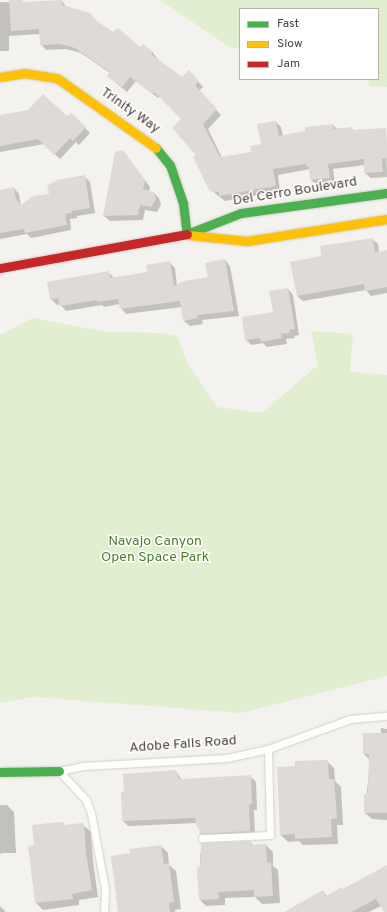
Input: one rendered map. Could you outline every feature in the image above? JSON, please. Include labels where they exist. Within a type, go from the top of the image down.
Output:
[{"type":"street","name":"Trinity Way","points":[[0,77],[24,73],[57,78],[154,144],[170,165],[183,203],[187,234]]},
{"type":"street","name":"Del Cerro Boulevard","points":[[0,268],[187,234],[241,212],[387,193]]},
{"type":"street","name":"Del Cerro Boulevard","points":[[187,234],[247,241],[387,219]]},
{"type":"street","name":"Adobe Falls Road","points":[[0,772],[59,771]]},
{"type":"lane","name":"Adobe Falls Road","points":[[59,771],[83,766],[227,758],[268,750],[350,719],[387,716]]},
{"type":"lane","points":[[202,838],[270,835],[268,750]]},
{"type":"lane","points":[[59,771],[86,800],[91,813],[105,889],[104,912]]},
{"type":"green space","points":[[160,0],[387,0],[387,87],[369,86],[368,80],[379,80],[379,8],[239,8],[239,48],[231,48]]},
{"type":"green space","name":"Navajo Canyon Open Space Park","points":[[33,318],[106,332],[162,333],[177,336],[188,364],[217,407],[262,413],[318,365],[311,331],[353,334],[350,372],[387,375],[387,676],[241,713],[33,697],[0,703],[0,335]]},
{"type":"building","points":[[9,0],[23,0],[23,2],[62,0],[62,5],[90,13],[97,21],[113,32],[117,28],[140,47],[143,44],[153,52],[151,54],[182,77],[189,70],[199,81],[195,85],[217,109],[203,124],[220,157],[251,152],[250,146],[261,144],[257,124],[276,121],[279,136],[305,131],[305,127],[333,124],[334,129],[352,127],[352,130],[386,128],[387,158],[382,159],[383,172],[364,173],[364,159],[328,164],[330,178],[310,180],[309,166],[306,167],[306,164],[273,169],[276,186],[219,196],[219,192],[210,191],[193,157],[196,155],[172,128],[181,119],[154,92],[152,94],[130,77],[122,87],[107,76],[110,72],[75,48],[60,44],[40,45],[39,29],[11,31]]},
{"type":"building","points":[[43,94],[67,116],[71,113],[86,127],[73,141],[70,138],[54,155],[38,139],[0,146],[0,115],[28,110]]},
{"type":"building","points":[[123,150],[145,181],[143,189],[154,192],[156,199],[151,207],[140,205],[138,215],[103,216],[115,152]]},
{"type":"building","points":[[85,175],[90,208],[72,211],[72,213],[65,214],[67,225],[25,233],[24,229],[0,233],[0,190],[14,187],[16,199],[21,205],[33,196],[49,194],[47,186],[57,180]]},
{"type":"building","points":[[373,238],[375,252],[387,250],[387,287],[365,291],[364,284],[297,296],[290,262],[321,256],[320,246]]},
{"type":"building","points":[[225,259],[234,311],[197,315],[198,318],[183,321],[180,301],[120,309],[118,299],[97,302],[97,300],[60,306],[58,298],[50,300],[47,282],[109,271],[110,278],[147,272],[146,265],[170,261],[174,286],[184,281],[208,277],[205,263]]},
{"type":"building","points":[[288,288],[295,329],[289,330],[290,333],[281,334],[282,338],[261,342],[260,338],[245,340],[242,317],[273,312],[269,291]]},
{"type":"building","points":[[363,733],[387,733],[387,813],[364,813],[364,794],[367,794],[368,792],[369,754],[363,754]]},
{"type":"building","points":[[328,760],[329,779],[334,779],[337,818],[331,819],[332,837],[295,839],[295,834],[280,835],[277,767],[295,766],[295,761]]},
{"type":"building","points":[[176,770],[179,779],[251,775],[252,804],[249,805],[250,831],[200,834],[195,818],[122,821],[121,792],[124,792],[123,774]]},
{"type":"building","points":[[60,822],[64,823],[64,825],[84,824],[86,853],[92,890],[72,894],[73,899],[35,903],[28,846],[34,845],[32,825]]},
{"type":"building","points":[[251,841],[251,845],[266,844],[267,863],[271,862],[273,896],[254,897],[254,890],[218,892],[219,899],[199,900],[197,870],[198,867],[200,867],[201,843]]},
{"type":"building","points":[[161,845],[164,864],[169,863],[174,902],[169,903],[170,912],[118,912],[111,856],[130,853],[129,849]]},
{"type":"building","points":[[387,865],[387,912],[384,912],[376,899],[351,912],[284,912],[323,890],[326,896],[342,887],[343,889]]},
{"type":"traffic: fast","points":[[156,148],[170,165],[183,203],[187,234]]},
{"type":"traffic: fast","points":[[187,234],[241,213],[387,193]]},
{"type":"traffic: fast","points":[[0,772],[59,771]]},
{"type":"traffic: slow","points":[[0,77],[24,73],[57,78],[156,148]]},
{"type":"traffic: slow","points":[[189,235],[247,241],[387,219]]},
{"type":"traffic: jam","points":[[0,268],[187,234]]}]
